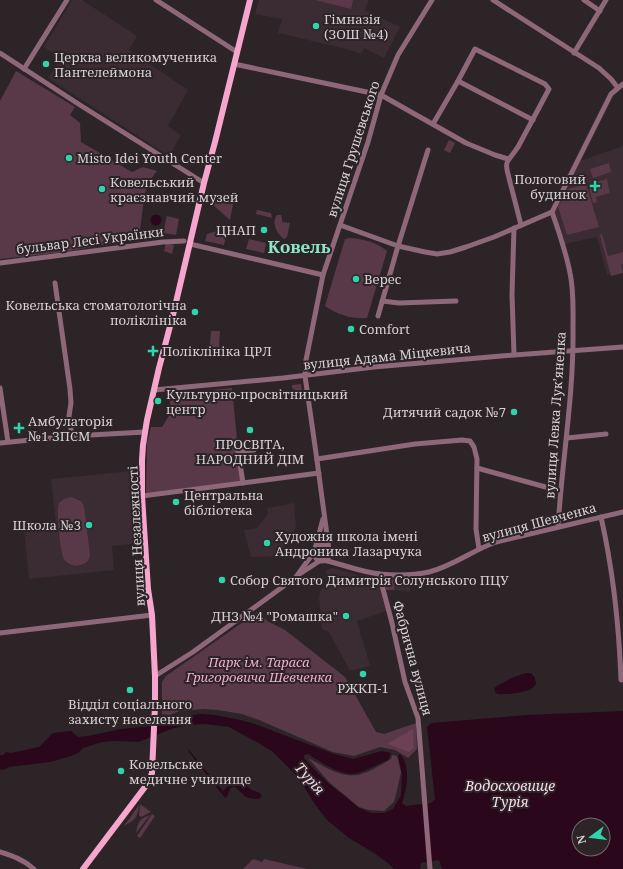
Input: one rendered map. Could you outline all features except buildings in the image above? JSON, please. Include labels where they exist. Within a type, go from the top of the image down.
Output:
[{"type":"main road","name":"вулиця Незалежності","points":[[83,869],[148,783],[152,773],[155,676],[152,615],[148,589],[142,496],[142,460],[145,432],[204,183],[250,0]]},
{"type":"street","points":[[24,69],[67,0]]},
{"type":"street","points":[[157,0],[237,52]]},
{"type":"street","name":"вулиця Грушевського","points":[[314,550],[324,516],[305,376],[306,360],[323,275],[368,142],[381,95],[398,55],[432,0]]},
{"type":"street","points":[[493,0],[599,68],[618,88]]},
{"type":"street","points":[[584,0],[600,10]]},
{"type":"street","points":[[574,53],[606,0]]},
{"type":"street","points":[[433,124],[475,49],[546,84],[549,89],[518,147],[506,163],[521,225]]},
{"type":"street","points":[[0,53],[87,113],[204,183]]},
{"type":"street","points":[[234,64],[381,95],[466,143],[508,159]]},
{"type":"street","points":[[458,80],[533,120]]},
{"type":"street","points":[[340,224],[398,246],[437,254],[450,252],[473,244],[552,212],[611,94],[623,84]]},
{"type":"street","points":[[378,316],[428,150]]},
{"type":"street","name":"вулиця Левка Лукʼяненка","points":[[552,212],[570,273],[573,296],[572,384],[560,491],[558,527]]},
{"type":"street","points":[[514,228],[512,294],[514,355]]},
{"type":"street","name":"бульвар Лесі Українки","points":[[0,263],[163,242],[184,241]]},
{"type":"street","points":[[190,244],[323,275]]},
{"type":"street","points":[[55,283],[70,389],[71,403],[69,416],[72,436]]},
{"type":"street","points":[[382,301],[399,303],[456,301]]},
{"type":"street","name":"вулиця Адама Міцкевича","points":[[154,390],[305,376],[374,367],[623,347]]},
{"type":"street","points":[[0,388],[8,442]]},
{"type":"street","points":[[0,443],[72,436],[145,432]]},
{"type":"street","points":[[566,438],[606,434]]},
{"type":"street","points":[[317,459],[415,444],[462,440],[470,441],[474,447],[477,459],[476,529],[479,549]]},
{"type":"street","points":[[243,483],[238,451],[254,450]]},
{"type":"street","points":[[477,468],[560,491]]},
{"type":"street","points":[[142,496],[319,473]]},
{"type":"street","name":"вулиця Шевченка","points":[[322,560],[379,574],[429,572],[451,564],[496,542],[623,512]]},
{"type":"street","points":[[155,676],[199,648],[296,577],[327,558],[329,552],[324,516]]},
{"type":"street","points":[[601,517],[608,545],[621,663],[621,680]]},
{"type":"street","points":[[296,577],[316,547],[321,545],[326,546],[338,563]]},
{"type":"street","points":[[314,550],[315,556],[318,560],[322,560]]},
{"type":"street","name":"Фабрична вулиця","points":[[379,574],[392,622],[405,682],[418,718],[430,869]]},
{"type":"street","points":[[0,633],[152,615]]},
{"type":"street","points":[[0,852],[18,858],[28,863],[34,869]]},
{"type":"shaded area","points":[[72,0],[82,0],[137,36],[129,50],[188,90],[168,126],[181,135],[169,156],[48,78],[61,58],[44,47]]},
{"type":"shaded area","name":"Гімназія (ЗОШ №4)","points":[[259,0],[369,0],[365,10],[400,27],[384,58],[364,48],[361,54],[278,33],[282,19],[255,14]]},
{"type":"shaded area","name":"Пологовий будинок","points":[[623,146],[623,271],[607,275],[597,237],[565,244],[554,212],[580,161]]},
{"type":"shaded area","name":"Школа №3","points":[[132,471],[140,543],[112,546],[114,570],[29,579],[24,527],[56,524],[51,479]]},
{"type":"shaded area","name":"Художня школа імені Андроника Лазарчука","points":[[294,503],[296,527],[279,556],[251,557],[244,530],[257,528],[268,514],[267,508]]},
{"type":"shaded area","name":"ДНЗ №4 \"Ромашка\"","points":[[332,568],[380,582],[386,611],[357,621],[370,666],[350,671],[329,632],[323,630],[322,628],[319,597],[321,589],[329,584],[326,571]]},
{"type":"shaded area","points":[[395,579],[410,580],[410,592],[394,590]]},
{"type":"shaded area","points":[[413,729],[414,748],[409,752],[387,744]]},
{"type":"green space","points":[[315,0],[353,0],[351,9]]},
{"type":"green space","points":[[16,71],[75,107],[70,115],[80,123],[81,142],[132,172],[143,167],[157,171],[147,184],[139,238],[65,252],[0,259],[0,101]]},
{"type":"green space","points":[[449,140],[455,143],[450,153],[444,150]]},
{"type":"green space","points":[[609,163],[611,172],[593,178],[590,169]]},
{"type":"green space","points":[[607,179],[610,193],[596,197],[597,202],[593,203],[588,184]]},
{"type":"green space","points":[[586,184],[599,227],[567,235],[558,207],[568,189]]},
{"type":"green space","points":[[215,200],[233,204],[230,220],[213,205]]},
{"type":"green space","points":[[257,210],[271,213],[272,218],[256,214]]},
{"type":"green space","points":[[277,215],[281,215],[282,222],[290,223],[287,237],[284,239],[276,228],[275,218]]},
{"type":"green space","points":[[167,216],[179,219],[176,235],[163,233]]},
{"type":"green space","points":[[224,229],[227,230],[224,245],[205,241],[207,234]]},
{"type":"green space","points":[[602,234],[608,256],[623,252],[623,264],[621,265],[623,273],[611,276],[600,235]]},
{"type":"green space","points":[[249,239],[266,243],[264,253],[246,249]]},
{"type":"green space","points":[[345,239],[360,239],[379,245],[387,251],[367,318],[345,316],[325,306]]},
{"type":"green space","points":[[166,243],[174,245],[172,254],[164,251]]},
{"type":"green space","points":[[211,331],[220,331],[219,346],[221,351],[208,353],[207,346],[210,345]]},
{"type":"green space","points":[[301,384],[302,393],[292,388],[292,385]]},
{"type":"green space","points":[[232,388],[241,481],[146,493],[147,443],[151,427],[162,427],[172,411],[168,394]]},
{"type":"green space","points":[[71,497],[81,501],[84,506],[90,555],[87,562],[78,566],[71,565],[64,559],[59,531],[59,503],[64,499]]},
{"type":"green space","points":[[321,547],[326,552],[321,557],[316,552]]},
{"type":"green space","points":[[383,578],[395,579],[394,590],[386,590]]},
{"type":"green space","name":"Парк ім. Тараса Григоровича Шевченка","points":[[259,611],[267,621],[285,630],[345,677],[376,732],[384,734],[416,723],[417,749],[408,758],[395,750],[380,747],[354,756],[333,752],[242,714],[203,709],[180,711],[169,715],[162,714],[162,682],[166,676]]},
{"type":"green space","points":[[392,755],[397,756],[401,772],[394,802],[384,811],[369,810],[359,807],[330,783],[308,758],[338,773],[344,775],[357,775],[365,773],[391,759]]},
{"type":"green space","points":[[140,804],[151,812],[141,817],[139,815]]},
{"type":"green space","points":[[139,805],[138,813],[135,818],[124,826]]},
{"type":"green space","points":[[152,814],[155,816],[140,838],[137,836]]},
{"type":"green space","points":[[150,815],[136,833],[137,826],[140,821]]},
{"type":"green space","points":[[253,859],[262,862],[264,859],[307,869],[243,869]]},
{"type":"water","points":[[154,215],[158,215],[160,216],[160,224],[154,225],[151,222],[151,218]]},
{"type":"water","points":[[527,673],[531,673],[535,678],[536,684],[530,690],[508,694],[497,694],[495,692],[494,688],[502,683]]},
{"type":"water","name":"Водосховище Турія","points":[[623,711],[623,869],[442,869],[439,860],[421,863],[420,869],[394,869],[374,853],[349,838],[327,820],[314,803],[298,777],[272,751],[229,727],[205,724],[187,725],[171,729],[139,742],[102,742],[83,748],[78,753],[71,756],[50,762],[9,767],[0,770],[0,755],[3,755],[6,752],[11,753],[39,747],[53,733],[71,731],[78,737],[88,736],[121,729],[163,725],[169,721],[184,716],[201,714],[215,715],[255,724],[334,754],[353,759],[382,751],[391,753],[388,760],[362,772],[352,774],[332,768],[308,754],[304,755],[304,758],[308,763],[328,783],[359,808],[372,813],[384,813],[393,809],[401,795],[402,774],[398,756],[400,754],[406,764],[407,771],[402,803],[406,806],[431,803],[435,799],[427,727],[431,723],[527,715]]},
{"type":"water","points":[[188,749],[223,791],[236,778],[252,790],[260,793],[262,796],[259,799],[247,797],[234,786],[230,789],[227,797],[225,798]]},
{"type":"place","name":"Гімназія (ЗОШ №4)","points":[[316,26]]},
{"type":"place","name":"Церква великомученика Пантелеймона","points":[[46,64]]},
{"type":"place","name":"Misto Idei Youth Center","points":[[69,158]]},
{"type":"place","name":"Пологовий будинок","points":[[595,186]]},
{"type":"place","name":"Ковельський краєзнавчий музей","points":[[102,189]]},
{"type":"place","name":"ЦНАП","points":[[264,230]]},
{"type":"place","name":"Верес","points":[[356,279]]},
{"type":"place","name":"Ковельська стоматологічна поліклініка","points":[[195,312]]},
{"type":"place","name":"Comfort","points":[[351,329]]},
{"type":"place","name":"Поліклініка ЦРЛ","points":[[153,351]]},
{"type":"place","name":"Культурно-просвітницький центр","points":[[158,401]]},
{"type":"place","name":"Дитячий садок №7","points":[[514,412]]},
{"type":"place","name":"Амбулаторія №1 ЗПСМ","points":[[19,428]]},
{"type":"place","name":"ПРОСВІТА, НАРОДНИЙ ДІМ","points":[[250,430]]},
{"type":"place","name":"Центральна бібліотека","points":[[176,502]]},
{"type":"place","name":"Школа №3","points":[[89,525]]},
{"type":"place","name":"Художня школа імені Андроника Лазарчука","points":[[267,543]]},
{"type":"place","name":"Собор Святого Димитрія Солунського ПЦУ","points":[[222,580]]},
{"type":"place","name":"ДНЗ №4 \"Ромашка\"","points":[[346,616]]},
{"type":"place","name":"РЖКП-1","points":[[363,674]]},
{"type":"place","name":"Відділ соціального захисту населення","points":[[130,690]]},
{"type":"place","name":"Ковельське медичне училище","points":[[121,771]]},
{"type":"district","name":"Ковель","points":[[299,246]]},
{"type":"water label","name":"Турія","points":[[310,778]]}]
